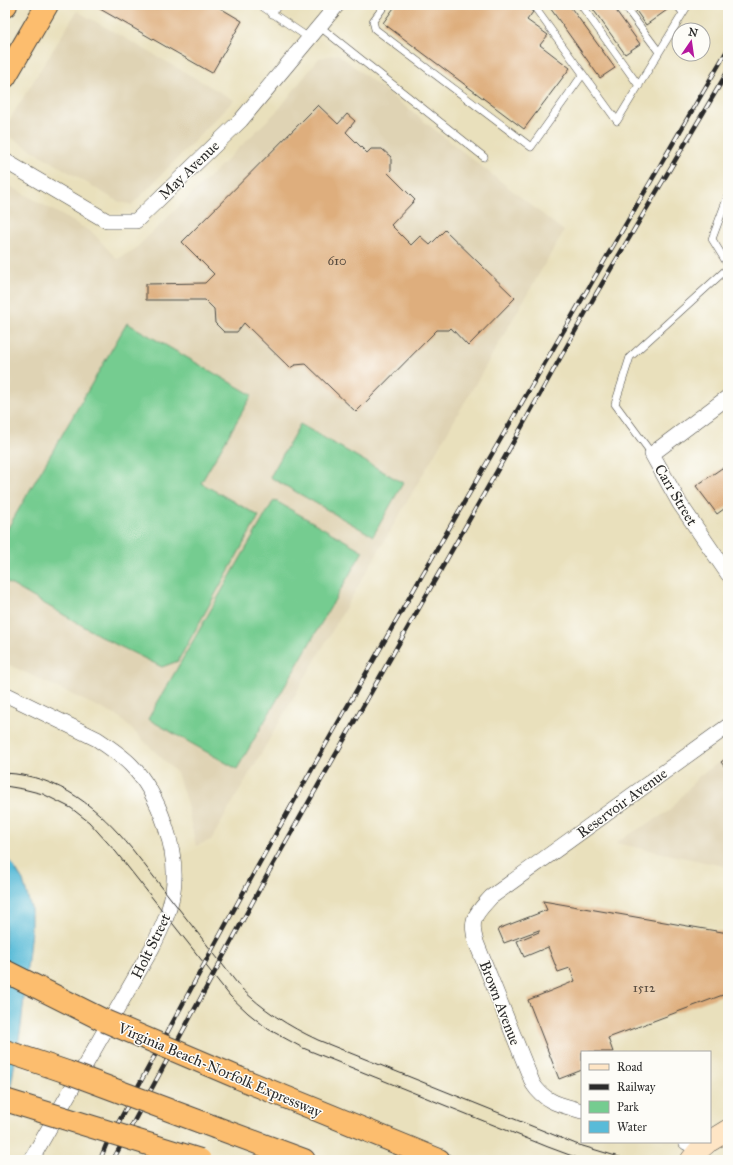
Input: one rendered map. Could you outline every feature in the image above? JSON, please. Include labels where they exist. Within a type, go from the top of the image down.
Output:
[{"type":"highway","points":[[5,77],[47,5]]},
{"type":"highway","name":"Virginia Beach-Norfolk Expressway","points":[[5,971],[105,1021],[439,1160]]},
{"type":"highway","points":[[5,986],[105,1021]]},
{"type":"highway","points":[[5,1051],[68,1072],[304,1160]]},
{"type":"highway","points":[[5,1100],[200,1160]]},
{"type":"main road","points":[[711,1140],[728,1130]]},
{"type":"street","name":"May Avenue","points":[[5,161],[107,221],[136,221],[241,120],[337,5]]},
{"type":"street","name":"Carr Street","points":[[728,397],[652,454],[680,504],[728,574]]},
{"type":"street","name":"Holt Street","points":[[5,694],[97,739],[131,765],[150,792],[159,810],[170,843],[173,874],[173,890],[168,913],[152,948],[31,1160]]},
{"type":"street","name":"Reservoir Avenue","points":[[515,880],[728,726]]},
{"type":"street","name":"Brown Avenue","points":[[515,880],[491,897],[478,912],[474,919],[473,932],[533,1084],[541,1096],[548,1100],[581,1111]]},
{"type":"lane","points":[[260,5],[309,38]]},
{"type":"lane","points":[[272,14],[278,5]]},
{"type":"lane","points":[[385,5],[373,21],[375,29],[531,146],[583,74]]},
{"type":"lane","points":[[533,5],[617,121],[688,5]]},
{"type":"lane","points":[[581,5],[639,86]]},
{"type":"lane","points":[[624,5],[659,52]]},
{"type":"lane","points":[[677,5],[683,13]]},
{"type":"lane","points":[[319,26],[484,158]]},
{"type":"lane","points":[[728,196],[712,239],[728,265]]},
{"type":"lane","points":[[652,454],[615,404],[630,357],[728,268]]},
{"type":"shaded area","points":[[77,11],[234,100],[132,205],[117,201],[5,134],[5,127]]},
{"type":"shaded area","points":[[338,54],[564,231],[211,840],[196,846],[186,801],[177,773],[119,717],[5,663],[5,183],[93,233],[117,259],[134,250],[279,109],[319,58]]},
{"type":"shaded area","points":[[728,756],[728,867],[615,843],[669,811],[699,776]]},
{"type":"green space","points":[[127,323],[252,395],[201,483],[259,516],[178,661],[162,667],[109,641],[5,581],[5,533]]},
{"type":"green space","points":[[300,424],[403,483],[373,536],[270,477]]},
{"type":"green space","points":[[274,500],[363,551],[237,769],[148,719]]},
{"type":"water","points":[[5,856],[11,862],[23,881],[31,908],[31,931],[21,1027],[6,1114],[5,1150]]},
{"type":"building","points":[[93,5],[215,5],[242,21],[212,73]]},
{"type":"building","points":[[396,5],[524,5],[533,12],[527,20],[548,35],[540,45],[570,68],[524,129],[383,23]]},
{"type":"building","points":[[548,5],[569,5],[615,68],[600,78]]},
{"type":"building","points":[[590,5],[612,5],[640,44],[625,54]]},
{"type":"building","points":[[632,5],[664,5],[667,10],[646,25]]},
{"type":"building","points":[[318,105],[338,124],[347,114],[355,121],[346,132],[367,153],[371,149],[382,149],[391,157],[391,170],[388,173],[415,200],[391,225],[411,245],[420,236],[430,245],[445,230],[515,298],[468,346],[451,328],[449,330],[437,330],[356,412],[306,364],[295,365],[290,368],[244,323],[237,332],[224,332],[215,323],[214,309],[205,300],[146,300],[146,284],[205,283],[214,274],[182,242]]},
{"type":"building","points":[[722,468],[728,476],[728,506],[717,514],[696,486]]},
{"type":"building","points":[[728,757],[728,771],[721,762]]},
{"type":"building","points":[[543,901],[728,933],[728,993],[608,1038],[613,1051],[581,1051],[581,1070],[559,1079],[528,1000],[575,981],[570,968],[558,972],[548,947],[524,957],[517,941],[539,932],[539,930],[504,943],[498,929],[547,910]]},
{"type":"tram line","points":[[5,773],[25,775],[44,780],[77,797],[106,820],[132,849],[240,987],[258,1003],[286,1023],[318,1040],[576,1144],[629,1160]]},
{"type":"tram line","points":[[5,786],[43,794],[71,808],[89,822],[116,852],[230,996],[268,1029],[303,1048],[583,1160]]},
{"type":"railway","points":[[100,1160],[106,1145],[257,867],[334,730],[502,437],[728,49]]},
{"type":"railway","points":[[113,1160],[270,870],[596,294],[728,71]]}]
